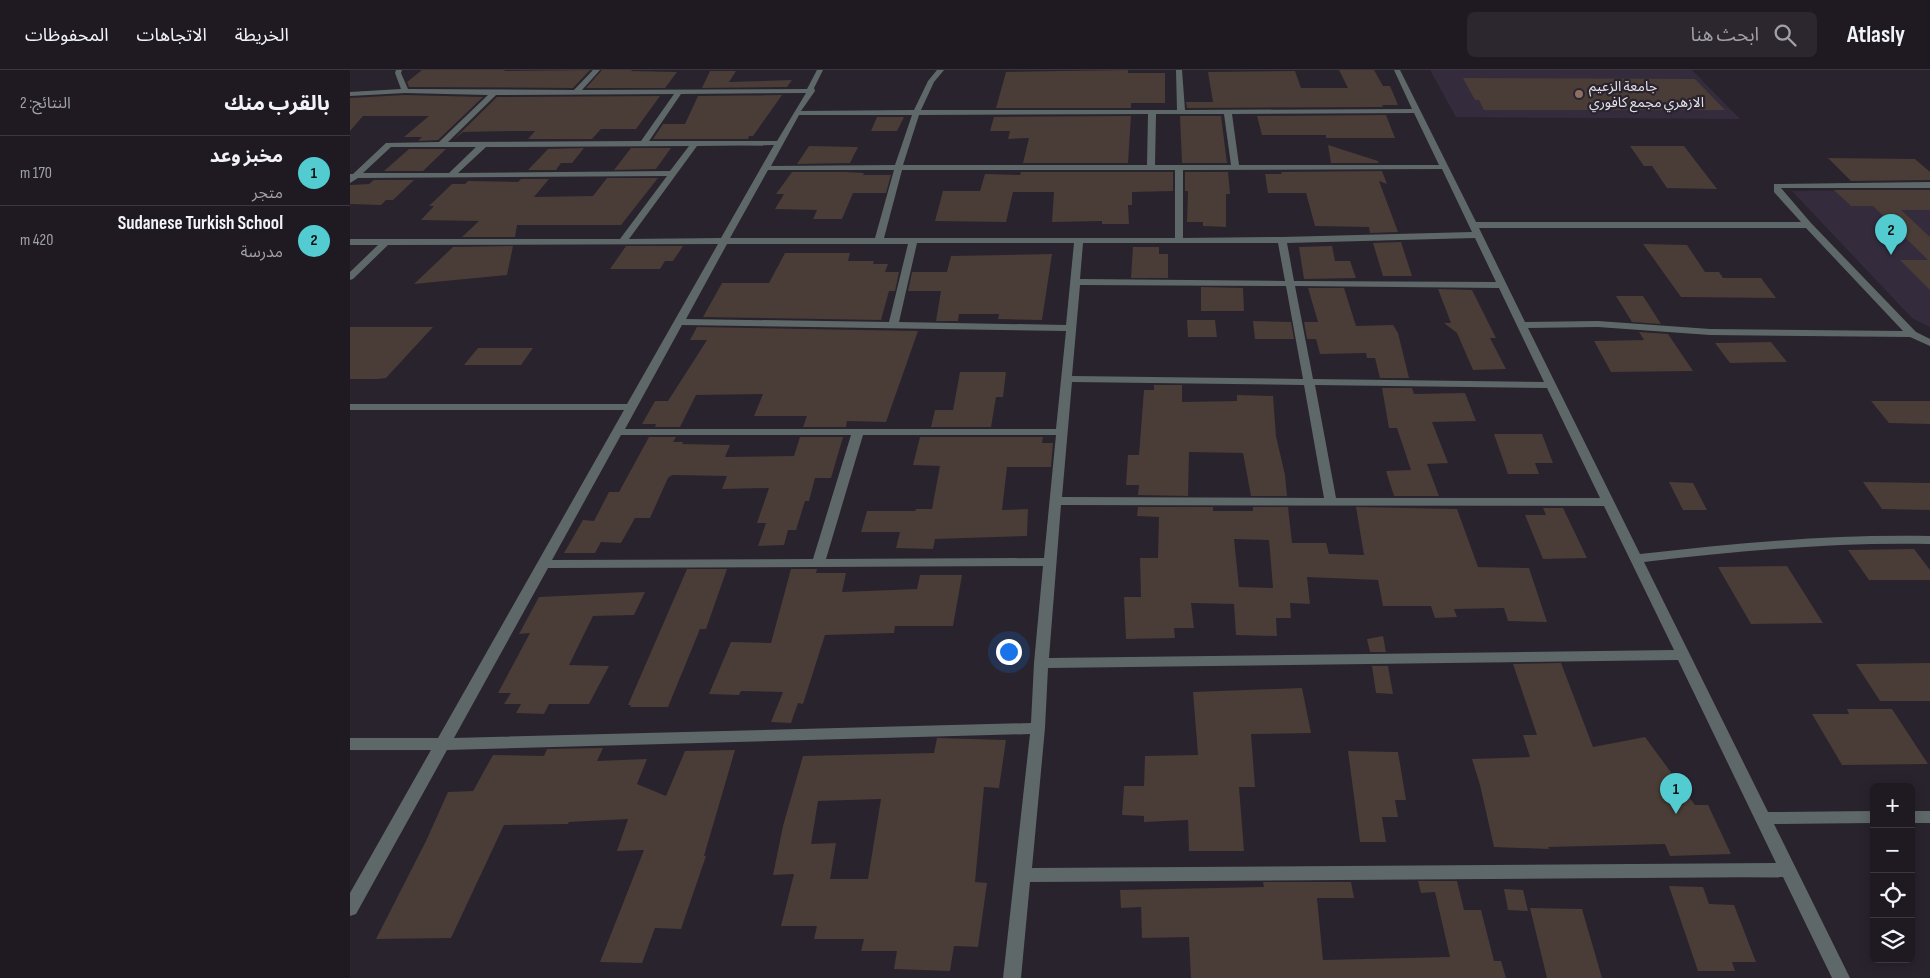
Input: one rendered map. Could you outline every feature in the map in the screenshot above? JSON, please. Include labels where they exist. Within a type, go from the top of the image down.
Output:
[{"type":"street","points":[[399,70],[398,73],[405,92]]},
{"type":"street","points":[[575,93],[597,70]]},
{"type":"street","points":[[350,909],[779,143],[811,90],[810,88],[820,70]]},
{"type":"street","points":[[879,241],[915,114],[929,82],[941,70]]},
{"type":"street","points":[[1179,70],[1181,112]]},
{"type":"street","points":[[1397,70],[1841,978]]},
{"type":"street","points":[[350,94],[405,92],[575,93],[811,90]]},
{"type":"street","points":[[643,144],[679,92]]},
{"type":"street","points":[[441,145],[494,93]]},
{"type":"street","points":[[796,113],[1417,111]]},
{"type":"street","points":[[1151,168],[1152,112]]},
{"type":"street","points":[[1228,112],[1236,168]]},
{"type":"street","points":[[352,178],[389,145],[779,143]]},
{"type":"street","points":[[623,241],[694,144]]},
{"type":"street","points":[[452,175],[483,145]]},
{"type":"street","points":[[765,168],[1445,167]]},
{"type":"street","points":[[1179,168],[1179,240]]},
{"type":"street","points":[[352,178],[673,172]]},
{"type":"street","points":[[1930,185],[1777,186],[1777,190],[1808,225],[1912,334],[1930,343]]},
{"type":"street","points":[[350,242],[1282,240],[1476,230],[1808,225]]},
{"type":"street","points":[[1012,978],[1038,728],[1050,562],[1079,240]]},
{"type":"street","points":[[1282,240],[1332,502]]},
{"type":"street","points":[[893,325],[913,241]]},
{"type":"street","points":[[350,277],[386,242]]},
{"type":"street","points":[[1076,282],[1502,285]]},
{"type":"street","points":[[679,322],[1071,328]]},
{"type":"street","points":[[1522,325],[1598,324],[1719,333],[1912,334]]},
{"type":"street","points":[[1067,379],[1552,385]]},
{"type":"street","points":[[350,407],[631,407]]},
{"type":"street","points":[[617,432],[1062,432]]},
{"type":"street","points":[[818,563],[858,432]]},
{"type":"street","points":[[1056,501],[1609,502]]},
{"type":"street","points":[[1636,559],[1753,544],[1822,539],[1930,540]]},
{"type":"street","points":[[543,564],[1050,562]]},
{"type":"street","points":[[1042,663],[1684,655]]},
{"type":"street","points":[[350,744],[442,744],[1038,728]]},
{"type":"street","points":[[1763,818],[1870,817]]},
{"type":"street","points":[[1915,817],[1930,817]]},
{"type":"street","points":[[1022,875],[1789,870]]},
{"type":"shaded area","name":"جامعة الزعيم الازهري مجمع كافوري","points":[[1430,70],[1692,70],[1740,119],[1456,117]]},
{"type":"shaded area","points":[[1930,190],[1930,327],[1912,318],[1792,191]]},
{"type":"building","points":[[422,70],[590,70],[573,88],[409,87],[407,82]]},
{"type":"building","points":[[602,70],[677,72],[665,88],[586,88]]},
{"type":"building","points":[[1128,70],[1128,73],[1165,73],[1165,103],[1131,103],[1131,108],[996,108],[1006,72]]},
{"type":"building","points":[[1339,70],[1374,70],[1383,86],[1390,86],[1398,105],[1382,105],[1383,107],[1187,108],[1186,102],[1213,102],[1208,72],[1295,71],[1301,88],[1348,88]]},
{"type":"building","points":[[710,71],[736,71],[729,82],[792,80],[787,87],[702,88]]},
{"type":"building","points":[[1463,78],[1695,79],[1725,110],[1484,110],[1479,100],[1475,100]]},
{"type":"building","points":[[405,95],[483,97],[438,140],[418,141],[422,137],[404,137],[429,116],[363,116],[350,131],[350,98]]},
{"type":"building","points":[[782,95],[753,136],[749,136],[748,139],[653,139],[663,124],[685,124],[698,96]]},
{"type":"building","points":[[660,96],[636,129],[601,129],[592,139],[528,139],[535,131],[514,131],[463,132],[453,140],[497,97]]},
{"type":"building","points":[[1386,115],[1395,138],[1326,138],[1326,135],[1262,135],[1257,116]]},
{"type":"building","points":[[1131,116],[1128,163],[1023,163],[1029,138],[1008,139],[1010,131],[990,131],[994,117]]},
{"type":"building","points":[[1180,116],[1221,116],[1227,163],[1182,163]]},
{"type":"building","points":[[877,117],[904,117],[897,131],[871,131]]},
{"type":"building","points":[[1328,145],[1378,161],[1379,163],[1331,163]]},
{"type":"building","points":[[809,146],[858,147],[850,163],[797,164]]},
{"type":"building","points":[[1630,146],[1684,146],[1717,189],[1667,188],[1652,166],[1644,166]]},
{"type":"building","points":[[584,148],[572,163],[561,163],[556,170],[528,170],[548,149]]},
{"type":"building","points":[[631,148],[671,148],[656,169],[614,170]]},
{"type":"building","points":[[409,149],[446,149],[423,171],[384,171]]},
{"type":"building","points":[[1828,158],[1915,159],[1930,172],[1930,180],[1851,181]]},
{"type":"building","points":[[1382,171],[1387,184],[1379,181],[1398,232],[1370,233],[1369,227],[1315,226],[1306,193],[1268,193],[1265,174],[1282,174],[1281,172]]},
{"type":"building","points":[[792,172],[845,172],[864,173],[863,175],[891,175],[886,193],[853,193],[842,219],[813,219],[817,210],[775,209],[784,194],[776,194]]},
{"type":"building","points":[[1021,172],[1173,172],[1173,191],[1132,192],[1132,205],[1128,205],[1129,224],[1102,224],[1102,221],[1052,222],[1054,192],[1013,192],[1006,222],[935,221],[943,191],[980,191],[985,174],[1020,175]]},
{"type":"building","points":[[1185,172],[1228,172],[1230,194],[1226,194],[1226,227],[1203,226],[1203,222],[1187,222],[1188,191],[1185,191]]},
{"type":"building","points":[[607,178],[658,178],[621,225],[517,225],[515,237],[462,237],[479,221],[421,220],[434,206],[429,206],[452,184],[465,184],[468,181],[518,182],[521,179],[549,179],[534,197],[593,196]]},
{"type":"building","points":[[374,180],[414,180],[393,200],[386,200],[381,205],[350,204],[350,185],[369,184]]},
{"type":"building","points":[[1834,190],[1930,190],[1930,210],[1901,210],[1930,237],[1930,290],[1900,260],[1928,260],[1873,206],[1851,206]]},
{"type":"building","points":[[1401,242],[1412,276],[1383,276],[1373,243]]},
{"type":"building","points":[[1643,244],[1687,245],[1705,272],[1719,272],[1723,278],[1761,278],[1776,298],[1681,297]]},
{"type":"building","points":[[513,246],[507,275],[414,284],[453,247]]},
{"type":"building","points":[[626,246],[683,246],[673,261],[665,261],[660,269],[610,269]]},
{"type":"building","points":[[1332,246],[1335,261],[1350,261],[1356,278],[1304,279],[1299,247]]},
{"type":"building","points":[[1133,247],[1159,247],[1159,254],[1168,254],[1168,278],[1131,278]]},
{"type":"building","points":[[785,253],[850,253],[848,261],[874,261],[873,264],[888,264],[885,272],[899,272],[895,291],[889,291],[881,320],[703,317],[722,283],[769,283]]},
{"type":"building","points":[[1052,254],[1042,320],[998,319],[999,314],[959,314],[958,321],[936,321],[941,291],[908,291],[912,272],[947,272],[951,256]]},
{"type":"building","points":[[1201,287],[1243,288],[1244,311],[1201,311]]},
{"type":"building","points":[[1308,288],[1344,288],[1356,326],[1393,325],[1398,333],[1409,378],[1380,378],[1375,358],[1367,358],[1366,353],[1320,354],[1316,339],[1307,339],[1304,322],[1318,322]]},
{"type":"building","points":[[1438,289],[1472,290],[1496,338],[1490,338],[1506,369],[1473,370],[1457,333],[1444,323],[1451,323]]},
{"type":"building","points":[[1616,296],[1643,296],[1661,324],[1632,322]]},
{"type":"building","points":[[1187,320],[1215,320],[1217,337],[1188,337]]},
{"type":"building","points":[[1253,321],[1291,322],[1294,339],[1255,339]]},
{"type":"building","points":[[350,327],[433,327],[386,378],[350,379]]},
{"type":"building","points":[[697,327],[918,331],[886,422],[847,421],[846,427],[803,427],[807,416],[754,416],[763,394],[696,395],[680,427],[655,427],[656,424],[642,424],[655,401],[668,401],[707,340],[690,340]]},
{"type":"building","points":[[1639,332],[1668,334],[1693,371],[1611,372],[1594,341],[1644,340]]},
{"type":"building","points":[[1771,342],[1787,362],[1730,363],[1715,343]]},
{"type":"building","points":[[478,348],[533,348],[521,365],[464,365]]},
{"type":"building","points":[[960,372],[1006,372],[1003,397],[996,397],[991,427],[931,427],[935,410],[953,410]]},
{"type":"building","points":[[1154,385],[1182,385],[1182,402],[1237,401],[1237,395],[1273,396],[1276,436],[1285,475],[1287,496],[1251,496],[1243,453],[1189,452],[1188,496],[1138,495],[1139,485],[1126,485],[1128,455],[1139,455],[1144,390],[1154,390]]},
{"type":"building","points":[[1382,388],[1412,388],[1414,394],[1465,393],[1476,421],[1432,422],[1448,463],[1427,464],[1439,496],[1394,496],[1386,471],[1411,470],[1397,428],[1389,428]]},
{"type":"building","points":[[1871,401],[1930,401],[1930,424],[1889,423]]},
{"type":"building","points":[[1494,434],[1542,434],[1553,463],[1535,463],[1539,474],[1508,474]]},
{"type":"building","points":[[649,437],[676,437],[673,442],[683,442],[682,444],[730,445],[725,457],[794,456],[800,437],[843,437],[831,478],[815,478],[809,501],[805,501],[796,530],[788,530],[784,545],[758,546],[766,523],[757,523],[769,488],[722,489],[727,476],[672,475],[668,478],[650,518],[635,518],[621,543],[601,542],[595,553],[564,553],[583,520],[594,521],[609,492],[619,492]]},
{"type":"building","points":[[920,437],[1043,437],[1042,443],[1053,443],[1051,467],[1007,467],[1002,510],[1028,509],[1027,536],[935,539],[933,549],[896,548],[900,532],[861,532],[867,511],[932,509],[940,466],[913,465]]},
{"type":"building","points":[[1669,482],[1693,483],[1707,510],[1683,510]]},
{"type":"building","points":[[1863,482],[1930,483],[1930,510],[1882,509]]},
{"type":"building","points":[[1138,507],[1213,507],[1213,511],[1253,511],[1253,507],[1288,507],[1292,543],[1326,543],[1329,554],[1364,555],[1356,507],[1457,509],[1478,567],[1529,568],[1547,622],[1508,621],[1504,608],[1454,609],[1457,617],[1435,618],[1431,606],[1383,606],[1378,580],[1307,577],[1310,604],[1290,603],[1291,618],[1276,618],[1277,636],[1236,635],[1234,604],[1191,603],[1194,628],[1174,628],[1175,638],[1126,639],[1124,597],[1141,597],[1140,558],[1158,558],[1159,517],[1137,516]],"holes":[[[1234,539],[1269,540],[1273,588],[1239,587]]]},
{"type":"building","points":[[1543,508],[1563,508],[1587,558],[1543,559],[1525,515],[1546,515]]},
{"type":"building","points":[[1914,549],[1930,570],[1930,580],[1869,580],[1848,550]]},
{"type":"building","points":[[1787,566],[1823,623],[1751,624],[1718,567]]},
{"type":"building","points":[[687,569],[727,569],[706,629],[700,629],[668,707],[630,707],[631,705],[628,705]]},
{"type":"building","points":[[791,569],[817,569],[816,573],[846,573],[842,592],[917,589],[920,575],[962,575],[953,626],[895,626],[894,633],[825,635],[803,704],[798,703],[791,723],[771,722],[783,692],[741,691],[739,695],[709,694],[731,642],[771,643]]},
{"type":"building","points":[[645,592],[634,615],[593,616],[569,665],[609,666],[589,704],[549,704],[544,714],[516,713],[521,704],[504,704],[511,693],[498,693],[530,633],[519,634],[539,597]]},
{"type":"building","points":[[1383,636],[1386,652],[1370,652],[1367,639]]},
{"type":"building","points":[[1561,663],[1593,747],[1645,737],[1695,805],[1708,805],[1731,854],[1670,856],[1665,844],[1548,847],[1549,849],[1494,847],[1472,759],[1530,757],[1523,735],[1537,735],[1513,664]]},
{"type":"building","points":[[1930,663],[1930,701],[1880,701],[1856,664]]},
{"type":"building","points":[[1372,666],[1388,666],[1393,694],[1376,693]]},
{"type":"building","points":[[1302,688],[1311,733],[1251,734],[1255,787],[1239,787],[1244,851],[1189,851],[1188,820],[1144,822],[1144,816],[1122,815],[1124,786],[1144,786],[1145,756],[1198,755],[1193,692]]},
{"type":"building","points":[[1847,709],[1892,709],[1928,764],[1842,765],[1812,714],[1849,714]]},
{"type":"building","points":[[937,738],[1006,740],[999,788],[984,787],[975,882],[987,883],[978,947],[954,946],[950,971],[894,969],[897,951],[861,951],[864,939],[814,939],[817,926],[781,926],[794,874],[773,875],[783,826],[803,756],[934,753]],"holes":[[[881,799],[868,879],[830,879],[836,843],[811,844],[818,801]]]},
{"type":"building","points":[[603,748],[597,761],[647,759],[637,784],[666,796],[685,751],[735,750],[704,856],[706,856],[681,929],[655,928],[642,963],[600,962],[644,850],[617,851],[628,819],[569,822],[568,824],[504,825],[451,938],[376,939],[426,841],[448,792],[473,791],[493,755],[544,756],[547,749]]},
{"type":"building","points":[[1348,751],[1398,752],[1406,800],[1395,800],[1398,817],[1382,817],[1386,842],[1360,842]]},
{"type":"building","points":[[1418,881],[1457,881],[1464,910],[1481,910],[1494,961],[1501,961],[1506,978],[1191,978],[1189,937],[1142,938],[1141,907],[1121,908],[1120,890],[1264,887],[1263,882],[1351,882],[1354,898],[1317,898],[1323,960],[1450,957],[1435,892],[1421,893]]},
{"type":"building","points":[[1669,886],[1703,887],[1709,904],[1734,905],[1756,962],[1732,962],[1735,971],[1698,971]]},
{"type":"building","points":[[1504,889],[1523,890],[1528,911],[1508,910]]},
{"type":"building","points":[[1530,908],[1582,909],[1602,978],[1547,978]]},
{"type":"place","name":"جامعة الزعيم الازهري مجمع كافوري","points":[[1579,94]]},
{"type":"place","name":"Sudanese Turkish School","points":[[1891,255]]},
{"type":"place","name":"مخبز وعد","points":[[1676,814]]}]
